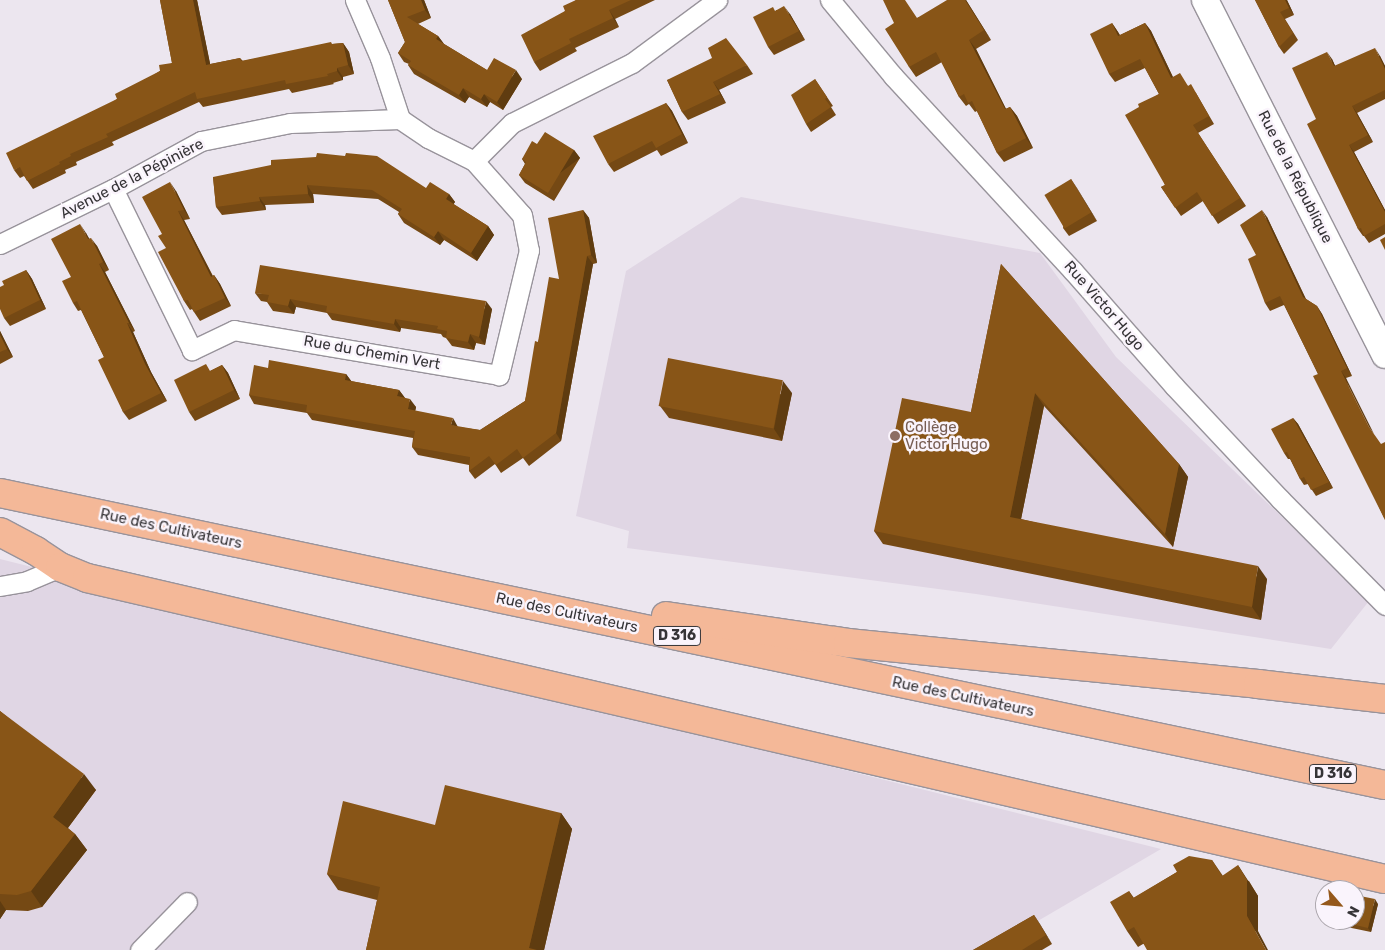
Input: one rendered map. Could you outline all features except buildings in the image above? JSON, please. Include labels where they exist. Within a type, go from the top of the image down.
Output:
[{"type":"main road","name":"Rue de la République","points":[[1206,0],[1385,354]]},
{"type":"main road","name":"Rue des Cultivateurs","points":[[0,493],[1385,786]]},
{"type":"main road","points":[[73,508],[616,608],[736,627],[964,656],[1170,675],[1385,699]]},
{"type":"main road","points":[[0,532],[36,551],[60,567],[86,578],[1385,879]]},
{"type":"street","points":[[355,0],[380,58],[400,120],[428,138],[474,161],[512,123],[632,64],[717,0]]},
{"type":"street","name":"Rue Victor Hugo","points":[[830,0],[893,76],[1073,271],[1174,386],[1280,499],[1385,606]]},
{"type":"street","name":"Avenue de la Pépinière","points":[[0,244],[113,189],[201,141],[290,122],[400,120]]},
{"type":"street","name":"Rue du Chemin Vert","points":[[113,189],[192,350],[234,330],[499,375],[530,250],[522,215],[474,161]]},
{"type":"street","points":[[0,586],[27,581],[60,567]]},
{"type":"street","points":[[140,950],[187,902]]},
{"type":"shaded area","name":"Collège Victor Hugo","points":[[741,197],[1040,253],[1116,357],[1369,601],[1331,649],[976,594],[627,548],[629,531],[576,516],[626,271]]},
{"type":"shaded area","points":[[0,559],[1161,849],[988,950],[0,950]]},
{"type":"place","name":"Collège Victor Hugo","points":[[895,436]]}]
